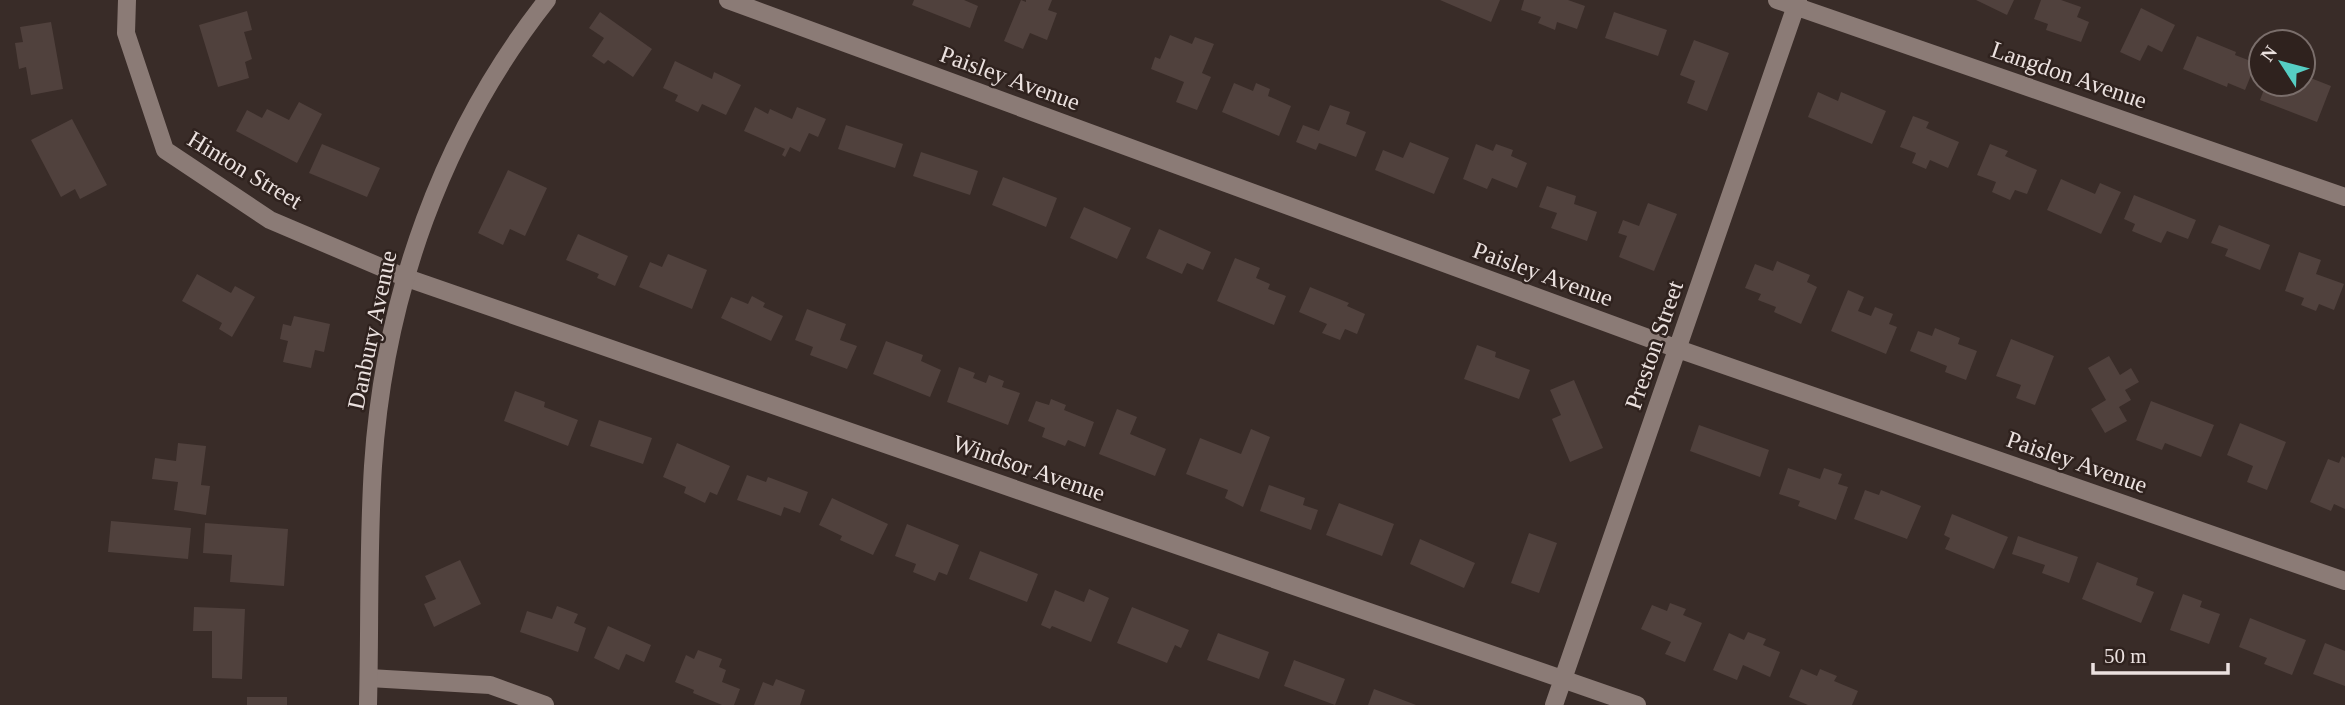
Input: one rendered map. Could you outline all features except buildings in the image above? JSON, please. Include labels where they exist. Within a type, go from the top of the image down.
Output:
[{"type":"street","name":"Hinton Street","points":[[127,0],[126,33],[165,150],[270,220],[404,277]]},
{"type":"street","name":"Danbury Avenue","points":[[368,705],[373,464],[383,375],[404,277],[434,192],[474,107],[547,0]]},
{"type":"street","name":"Paisley Avenue","points":[[728,0],[1678,349],[2345,581]]},
{"type":"street","name":"Langdon Avenue","points":[[1777,0],[1797,4],[2345,197]]},
{"type":"street","name":"Preston Street","points":[[1554,705],[1797,4]]},
{"type":"street","name":"Windsor Avenue","points":[[404,277],[1637,705]]},
{"type":"street","points":[[369,678],[490,685],[545,705]]}]
